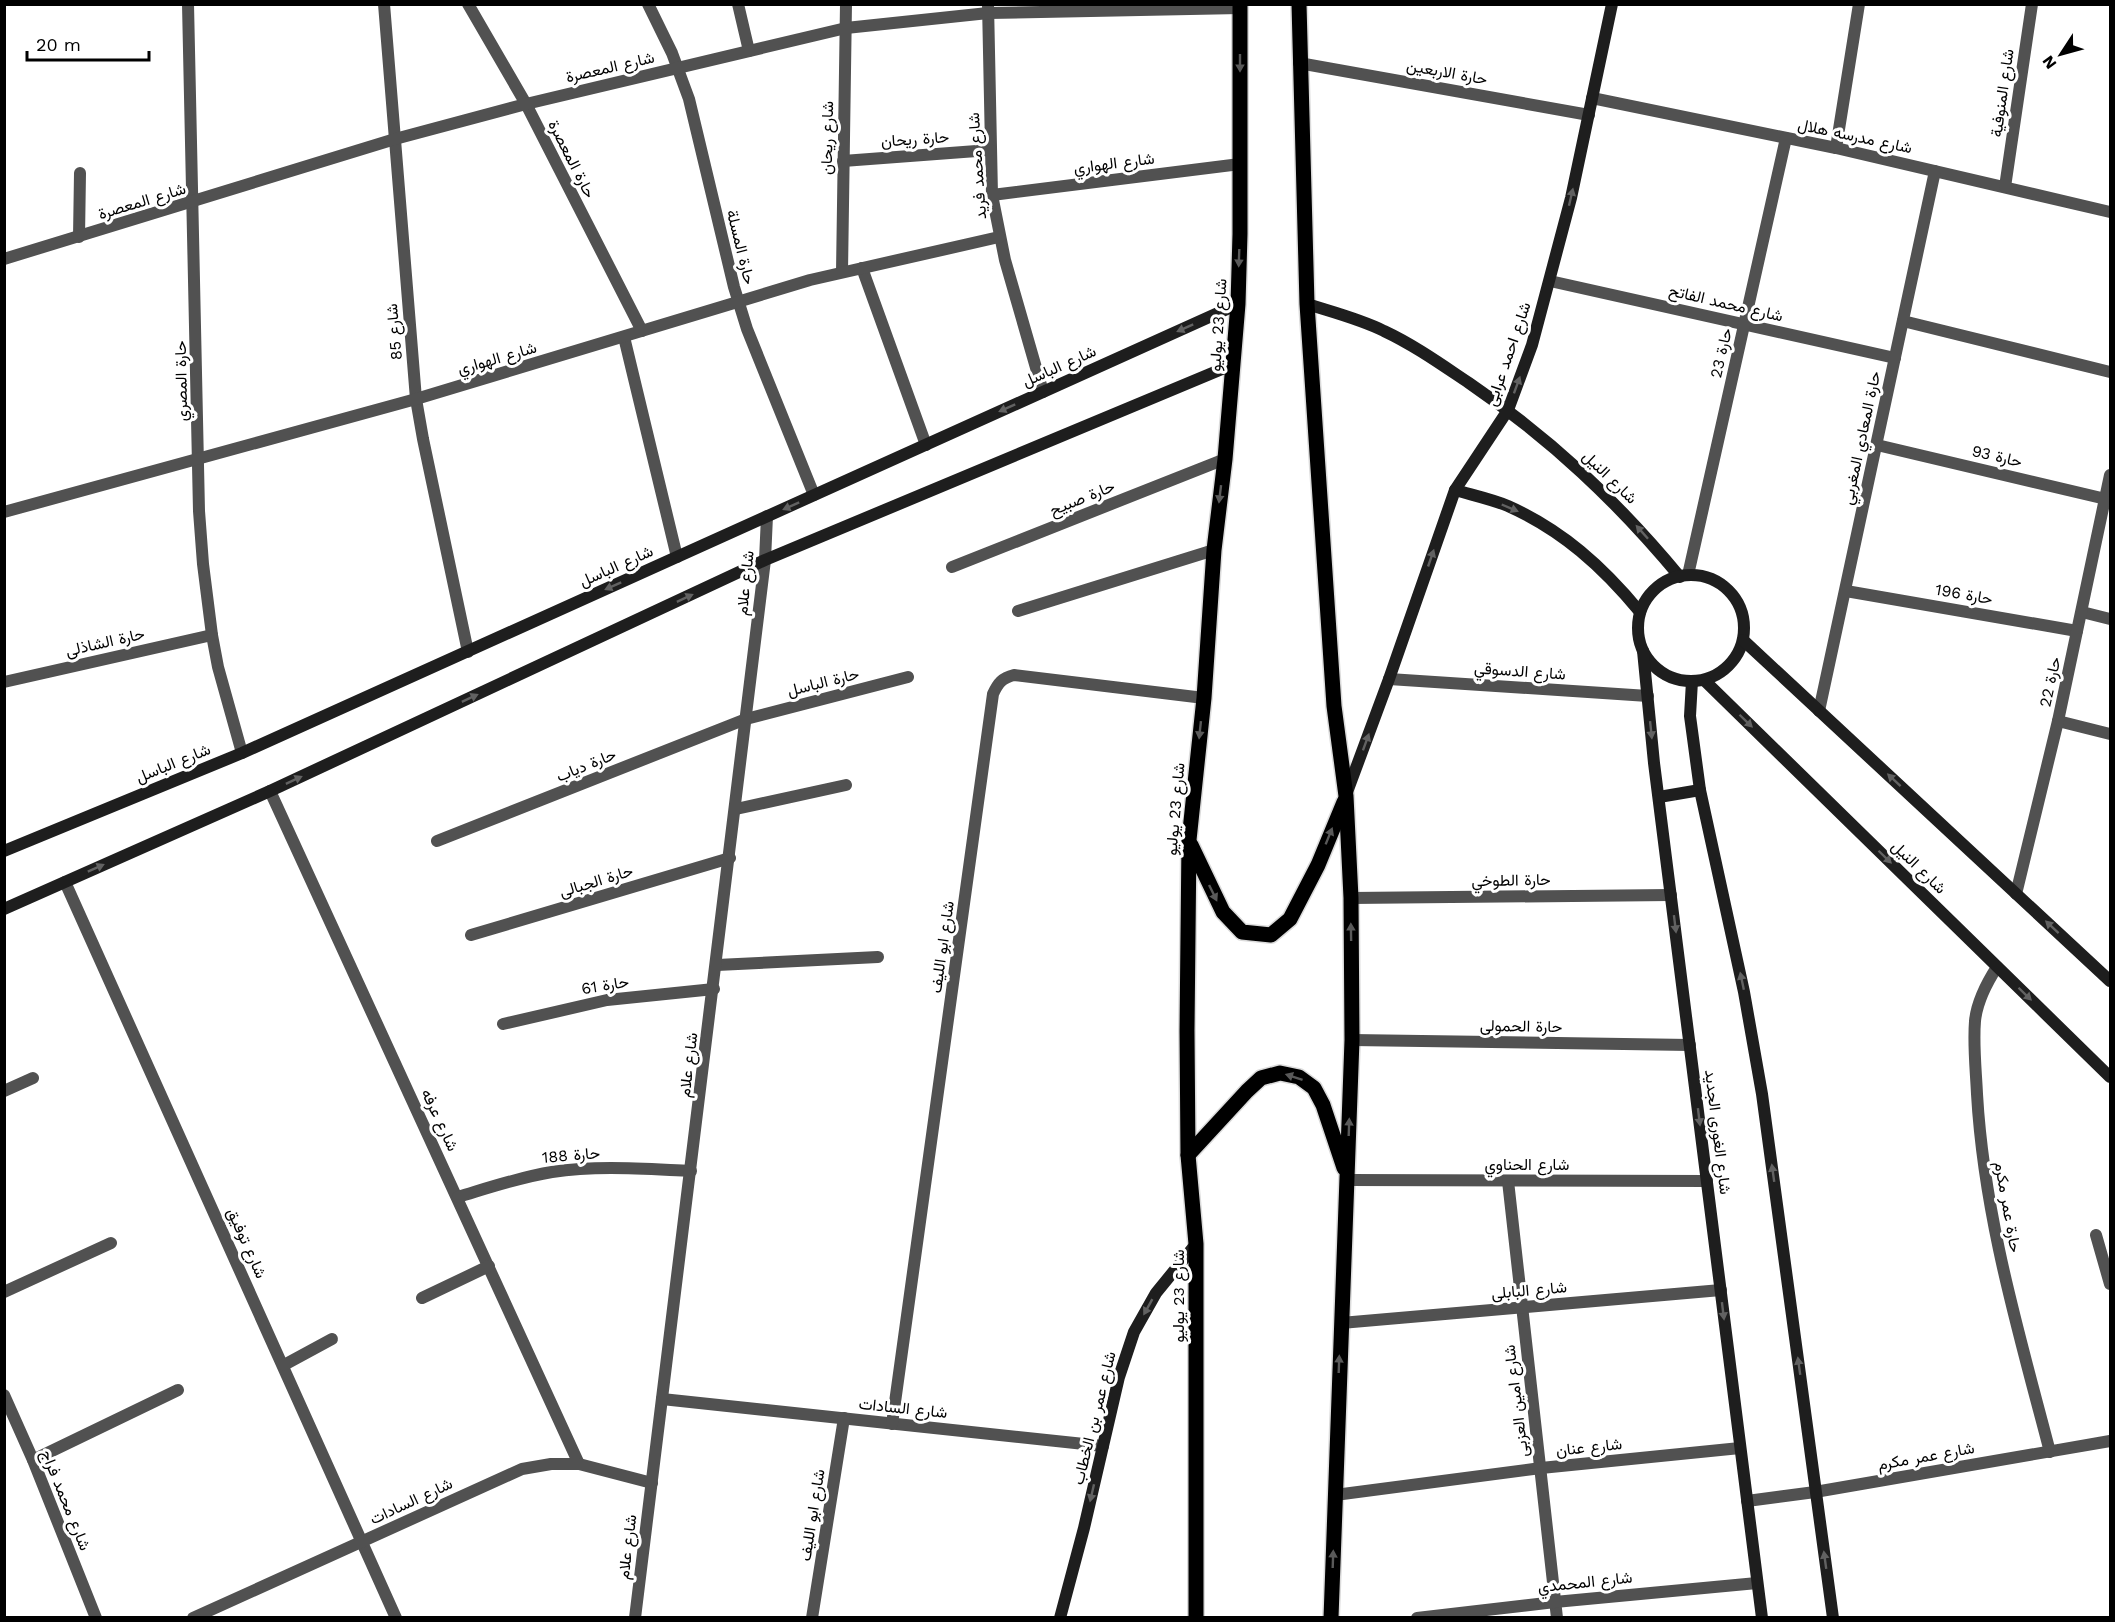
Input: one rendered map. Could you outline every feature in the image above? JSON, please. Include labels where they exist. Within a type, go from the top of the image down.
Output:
[{"type":"main road","points":[[1299,4],[1306,304],[1334,706],[1346,796],[1351,898],[1352,1040],[1331,1617]]},
{"type":"main road","name":"شارع احمد عرابى","points":[[1346,796],[1455,490],[1508,410],[1532,345],[1571,198],[1612,4]]},
{"type":"main road","name":"شارع 23 يوليو","points":[[1196,1617],[1196,1244],[1188,1155],[1189,840],[1204,698],[1214,550],[1234,364],[1238,304],[1240,6]]},
{"type":"main road","name":"شارع الباسل","points":[[4,851],[242,753],[1238,304]]},
{"type":"main road","name":"شارع النيل","points":[[1306,304],[1384,331],[1447,368],[1508,410],[1600,488],[1684,576]]},
{"type":"main road","points":[[4,909],[270,791],[765,560],[1234,364]]},
{"type":"main road","points":[[1455,490],[1505,505],[1537,520],[1566,539],[1594,561],[1640,612]]},
{"type":"main road","points":[[1684,576],[1711,580],[1731,594],[1739,608],[1743,623],[1743,640],[1730,665],[1718,674],[1698,680],[1677,680],[1652,664],[1643,651],[1638,625],[1640,612],[1656,589],[1667,581],[1684,576]]},
{"type":"main road","points":[[1743,640],[2110,981]]},
{"type":"main road","name":"شارع الغورى الجديد","points":[[1643,651],[1671,895],[1762,1617]]},
{"type":"main road","points":[[1698,680],[1690,716],[1700,790],[1744,992],[1760,1084],[1833,1617]]},
{"type":"main road","name":"شارع النيل","points":[[1698,680],[2110,1077]]},
{"type":"main road","points":[[1659,797],[1700,790]]},
{"type":"main road","points":[[1189,840],[1223,912],[1242,932],[1271,935],[1290,920],[1318,865],[1346,796]]},
{"type":"main road","points":[[1188,1155],[1261,1078],[1280,1073],[1299,1077],[1314,1088],[1323,1105],[1348,1180]]},
{"type":"main road","name":"شارع عمر بن الخطاب","points":[[1060,1617],[1119,1377],[1134,1332],[1156,1293],[1196,1244]]},
{"type":"street","name":"حارة المصري","points":[[188,4],[202,554],[218,667],[242,753]]},
{"type":"street","name":"شارع 85","points":[[384,4],[416,399],[468,652]]},
{"type":"street","name":"حارة المعصرة","points":[[468,4],[526,104],[642,331]]},
{"type":"street","name":"حارة المسلة","points":[[648,4],[666,38],[689,99],[738,302],[814,495]]},
{"type":"street","points":[[738,4],[749,51]]},
{"type":"street","name":"شارع ريحان","points":[[842,272],[846,4]]},
{"type":"street","points":[[1836,148],[1859,4]]},
{"type":"street","name":"شارع المنوفية","points":[[2005,187],[2032,4]]},
{"type":"street","name":"شارع المعصرة","points":[[4,259],[193,203],[395,139],[526,104],[846,28],[988,9],[1240,6]]},
{"type":"street","name":"شارع محمد فريد","points":[[988,9],[992,195],[999,237],[1043,392]]},
{"type":"street","name":"حارة الاربعين","points":[[1299,63],[1589,114]]},
{"type":"street","name":"شارع مدرسه هلال","points":[[1592,98],[1836,148],[2110,212]]},
{"type":"street","name":"حارة 23","points":[[1684,576],[1745,324],[1786,138]]},
{"type":"street","name":"حارة ريحان","points":[[843,161],[990,150]]},
{"type":"street","name":"شارع الهواري","points":[[992,195],[1240,164]]},
{"type":"street","name":"حارة المعادي المغربي","points":[[1819,711],[1935,171]]},
{"type":"street","points":[[79,237],[80,173]]},
{"type":"street","name":"شارع الهواري","points":[[4,512],[416,399],[842,272],[999,237]]},
{"type":"street","points":[[862,268],[926,444]]},
{"type":"street","name":"شارع محمد الفاتح","points":[[1550,281],[1895,358]]},
{"type":"street","points":[[1903,321],[2110,372]]},
{"type":"street","points":[[624,337],[677,557]]},
{"type":"street","name":"حارة 93","points":[[1877,445],[2108,500]]},
{"type":"street","name":"حارة صبيح","points":[[952,567],[1224,459]]},
{"type":"street","name":"حارة 22","points":[[2016,894],[2108,500],[2110,476]]},
{"type":"street","name":"شارع علام","points":[[635,1617],[736,809],[765,560],[767,516]]},
{"type":"street","points":[[1018,611],[1214,550]]},
{"type":"street","name":"حارة 196","points":[[1846,591],[2077,631]]},
{"type":"street","points":[[2082,612],[2110,619]]},
{"type":"street","name":"حارة الشاذلى","points":[[4,682],[212,635]]},
{"type":"street","name":"شارع ابو الليف","points":[[892,1424],[993,694],[997,685],[1004,678],[1014,675],[1204,698]]},
{"type":"street","name":"حارة الباسل","points":[[746,719],[908,677]]},
{"type":"street","name":"شارع الدسوقي","points":[[1389,679],[1648,696]]},
{"type":"street","name":"حارة دياب","points":[[437,841],[746,719]]},
{"type":"street","points":[[2058,721],[2110,734]]},
{"type":"street","points":[[736,809],[846,785]]},
{"type":"street","name":"شارع عرفه","points":[[270,791],[579,1464]]},
{"type":"street","name":"حارة الجبالى","points":[[471,935],[730,858]]},
{"type":"street","name":"شارع توفيق","points":[[65,882],[396,1617]]},
{"type":"street","name":"حارة الطوخي","points":[[1351,898],[1671,895]]},
{"type":"street","points":[[717,966],[878,957]]},
{"type":"street","name":"حارة عمر مكرم","points":[[1997,967],[1986,984],[1975,1021],[1981,1147],[1988,1199],[2001,1262],[2050,1452]]},
{"type":"street","name":"حارة 61","points":[[503,1024],[607,1000],[714,989]]},
{"type":"street","name":"حارة الحمولى","points":[[1352,1040],[1690,1045]]},
{"type":"street","points":[[4,1091],[33,1078]]},
{"type":"street","name":"حارة 188","points":[[458,1197],[518,1179],[561,1171],[628,1168],[691,1171]]},
{"type":"street","name":"شارع الحناوي","points":[[1348,1180],[1707,1181]]},
{"type":"street","name":"شارع امين العزبى","points":[[1508,1180],[1557,1617]]},
{"type":"street","points":[[2096,1235],[2110,1284]]},
{"type":"street","points":[[4,1292],[111,1243]]},
{"type":"street","points":[[422,1298],[489,1266]]},
{"type":"street","name":"شارع البابلى","points":[[1341,1323],[1721,1290]]},
{"type":"street","points":[[284,1365],[332,1340]]},
{"type":"street","points":[[33,1460],[178,1390]]},
{"type":"street","name":"شارع محمد فراج","points":[[4,1395],[33,1460],[96,1617]]},
{"type":"street","name":"شارع السادات","points":[[662,1399],[1103,1446]]},
{"type":"street","name":"شارع ابو الليف","points":[[812,1617],[844,1418]]},
{"type":"street","name":"شارع عمر مكرم","points":[[1747,1501],[1815,1492],[2110,1441]]},
{"type":"street","name":"شارع عنان","points":[[1335,1495],[1541,1468],[1740,1448]]},
{"type":"street","name":"شارع السادات","points":[[193,1617],[522,1469],[551,1464],[579,1464],[652,1483]]},
{"type":"street","name":"شارع المحمدي","points":[[1417,1617],[1756,1582]]}]
